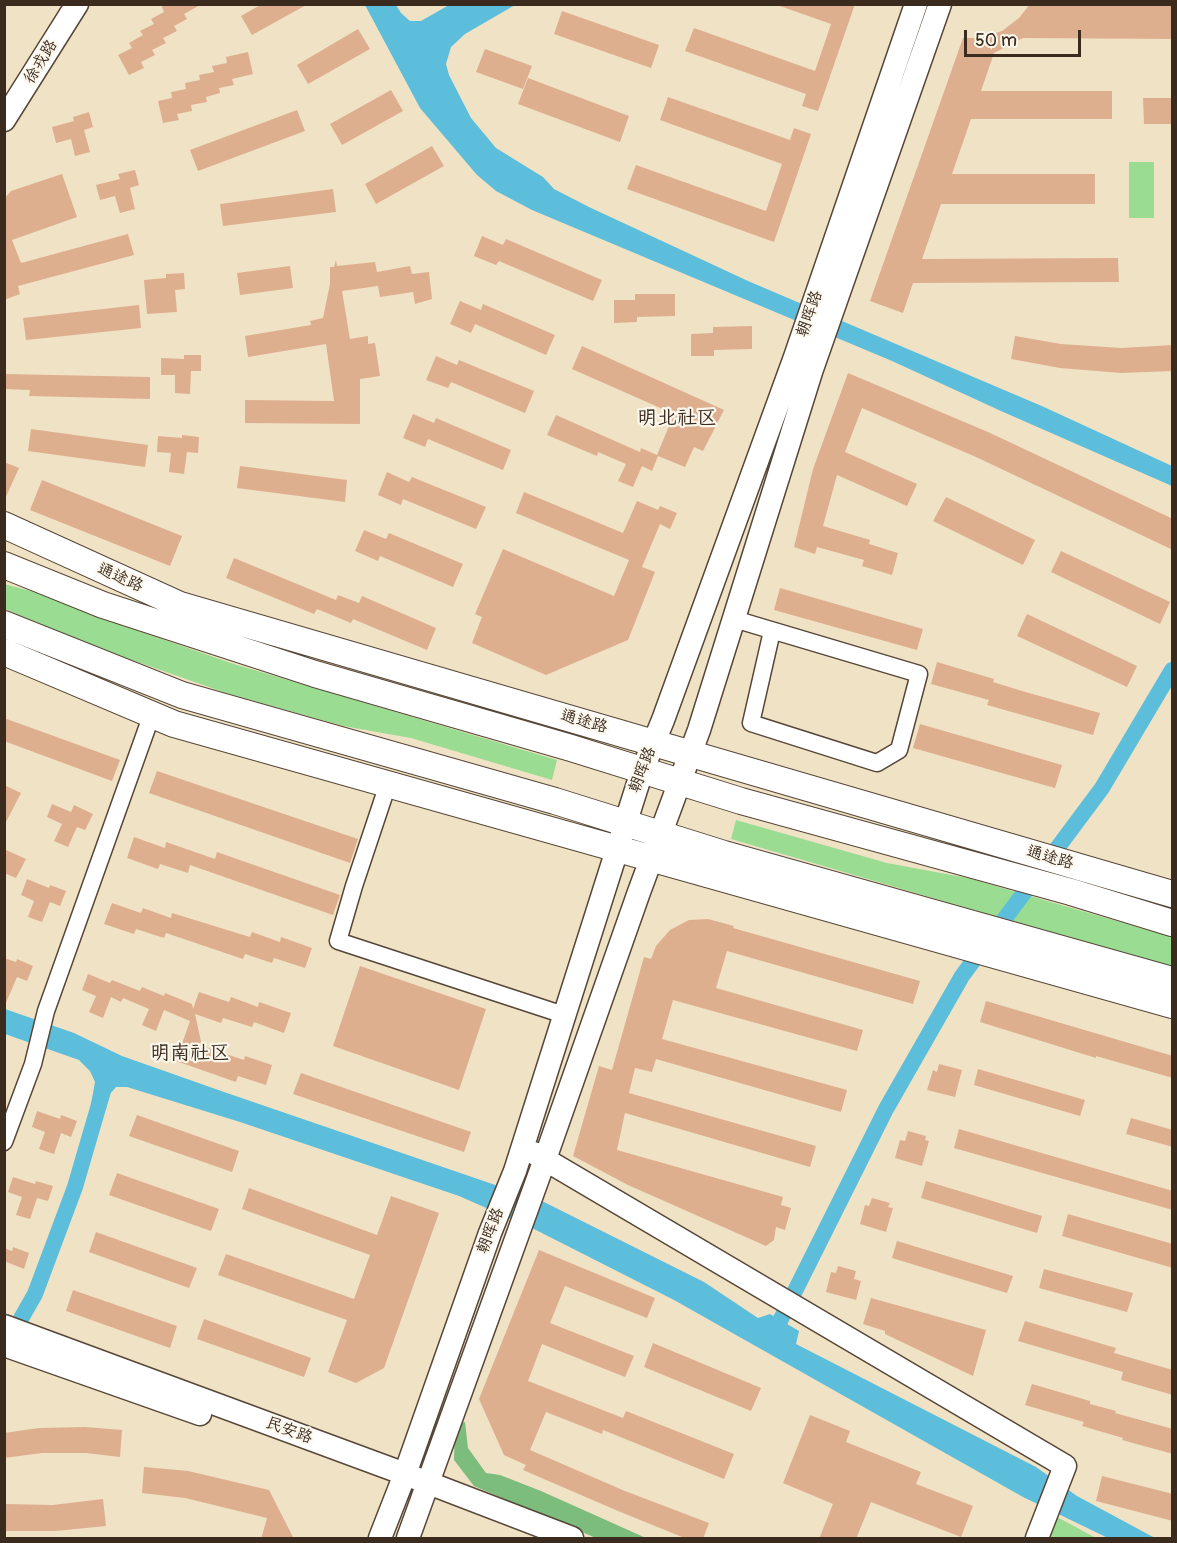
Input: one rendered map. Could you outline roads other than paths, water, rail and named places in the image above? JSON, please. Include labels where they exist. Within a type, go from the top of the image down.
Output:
[{"type":"main road","name":"徐戎路","points":[[4,120],[77,4]]},
{"type":"main road","name":"朝晖路","points":[[836,270],[916,4]]},
{"type":"main road","name":"朝晖路","points":[[380,1539],[490,1233],[515,1171],[642,771],[803,363],[836,270],[940,4]]},
{"type":"main road","name":"朝晖路","points":[[408,1539],[691,754],[734,619],[803,363]]},
{"type":"main road","name":"通途路","points":[[4,525],[180,605],[1173,894]]},
{"type":"main road","name":"通途路","points":[[4,565],[103,605],[237,648],[741,801],[1071,892],[1173,923]]},
{"type":"main road","points":[[4,624],[182,695],[555,801],[661,834],[946,930],[1015,961],[1173,1005]]},
{"type":"main road","points":[[4,652],[174,724],[616,849],[946,930],[1054,946],[1173,980]]},
{"type":"main road","points":[[523,1146],[542,1167],[759,1286],[1065,1466],[1038,1536]]},
{"type":"main road","name":"民安路","points":[[4,1326],[43,1349],[403,1479],[536,1539]]},
{"type":"main road","name":"民安路","points":[[4,1346],[43,1349]]},
{"type":"main road","name":"民安路","points":[[426,1489],[572,1539]]},
{"type":"street","points":[[734,619],[919,674],[899,750],[877,763],[751,723],[772,631]]},
{"type":"street","points":[[4,1142],[33,1065],[46,1011],[152,714]]},
{"type":"street","points":[[388,784],[338,941],[564,1015]]},
{"type":"water","points":[[365,5],[396,5],[410,21],[421,21],[449,5],[515,5],[465,34],[451,47],[446,64],[449,75],[471,118],[496,148],[543,177],[554,189],[589,207],[748,281],[1044,407],[1172,466],[1172,486],[892,361],[532,210],[496,191],[477,175],[420,108]]},
{"type":"water","points":[[5,1009],[74,1033],[122,1056],[542,1201],[704,1282],[758,1318],[770,1314],[799,1331],[796,1344],[1036,1467],[1077,1496],[1155,1538],[1108,1538],[1023,1497],[674,1300],[532,1228],[459,1196],[240,1122],[127,1087],[116,1087],[110,1094],[106,1109],[91,1104],[95,1082],[90,1071],[79,1060],[5,1034]]},
{"type":"waterway","points":[[771,1339],[886,1109],[962,976],[1102,788],[1172,670]]},
{"type":"waterway","points":[[10,1338],[35,1294],[75,1187],[105,1084]]},
{"type":"district","name":"明北社区","points":[[677,419]]},
{"type":"district","name":"明南社区","points":[[190,1054]]}]
